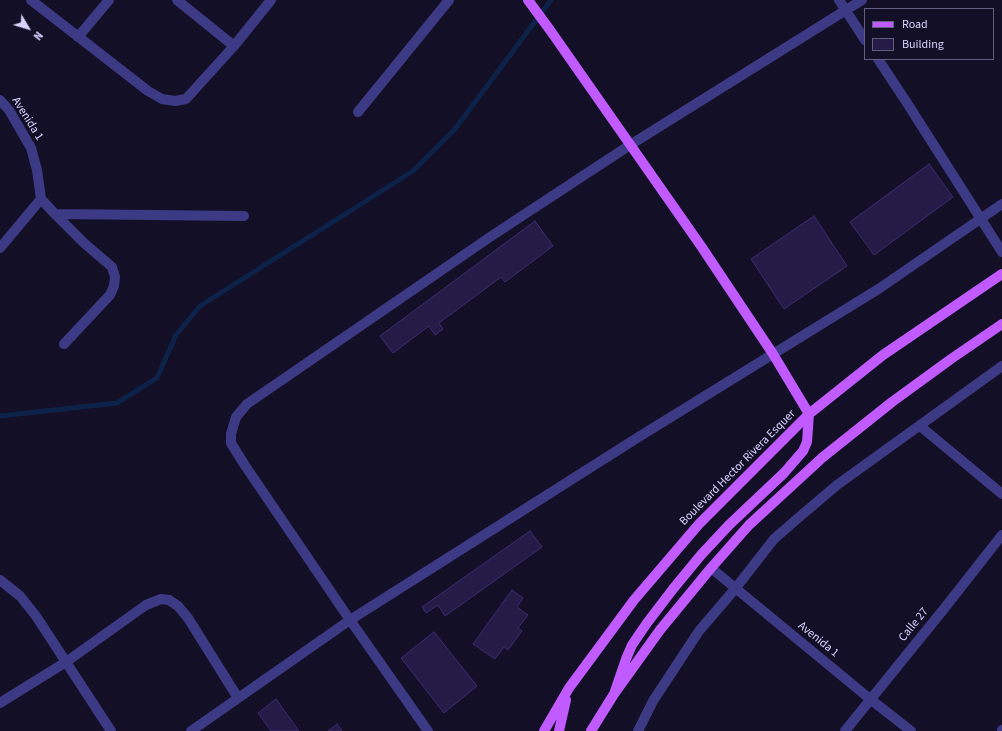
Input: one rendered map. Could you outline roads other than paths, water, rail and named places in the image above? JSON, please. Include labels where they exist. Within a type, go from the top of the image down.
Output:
[{"type":"main road","points":[[528,0],[701,246],[773,354],[809,414],[807,442],[803,451],[784,473],[728,526],[701,555],[673,589],[632,645],[614,694]]},
{"type":"main road","name":"Boulevard Hector Rivera Esquer","points":[[544,731],[569,688],[634,600],[699,524],[809,414],[883,355],[1002,274]]},
{"type":"main road","points":[[592,731],[614,694],[660,630],[749,525],[823,457],[951,358],[1002,324]]},
{"type":"main road","points":[[559,731],[569,688]]},
{"type":"street","points":[[31,0],[148,91],[162,99],[175,101],[186,98],[234,46],[271,0]]},
{"type":"street","points":[[78,37],[109,0]]},
{"type":"street","points":[[177,0],[234,46]]},
{"type":"street","points":[[358,112],[449,0]]},
{"type":"street","points":[[839,0],[864,39]]},
{"type":"street","points":[[428,731],[350,620],[231,443],[231,434],[236,417],[247,404],[490,237],[630,145],[862,0]]},
{"type":"street","points":[[879,60],[1002,252]]},
{"type":"street","name":"Avenida 1","points":[[0,100],[9,110],[31,148],[37,170],[41,199]]},
{"type":"street","points":[[0,248],[41,199],[84,242],[112,267],[115,277],[114,286],[110,295],[64,344]]},
{"type":"street","points":[[191,731],[350,620],[630,442],[880,288],[1002,204]]},
{"type":"street","points":[[56,214],[244,216]]},
{"type":"street","points":[[638,731],[654,701],[699,631],[736,589],[774,539],[837,485],[1002,366]]},
{"type":"street","points":[[920,426],[1002,494]]},
{"type":"street","name":"Calle 27","points":[[845,731],[1002,535]]},
{"type":"street","name":"Avenida 1","points":[[711,568],[911,731]]},
{"type":"street","points":[[0,580],[20,596],[36,616],[111,731]]},
{"type":"street","points":[[0,703],[66,662],[146,605],[161,599],[169,600],[178,606],[188,618],[238,698]]},
{"type":"waterway","points":[[0,416],[117,403],[157,378],[176,335],[200,306],[413,171],[455,129],[551,0]]}]
